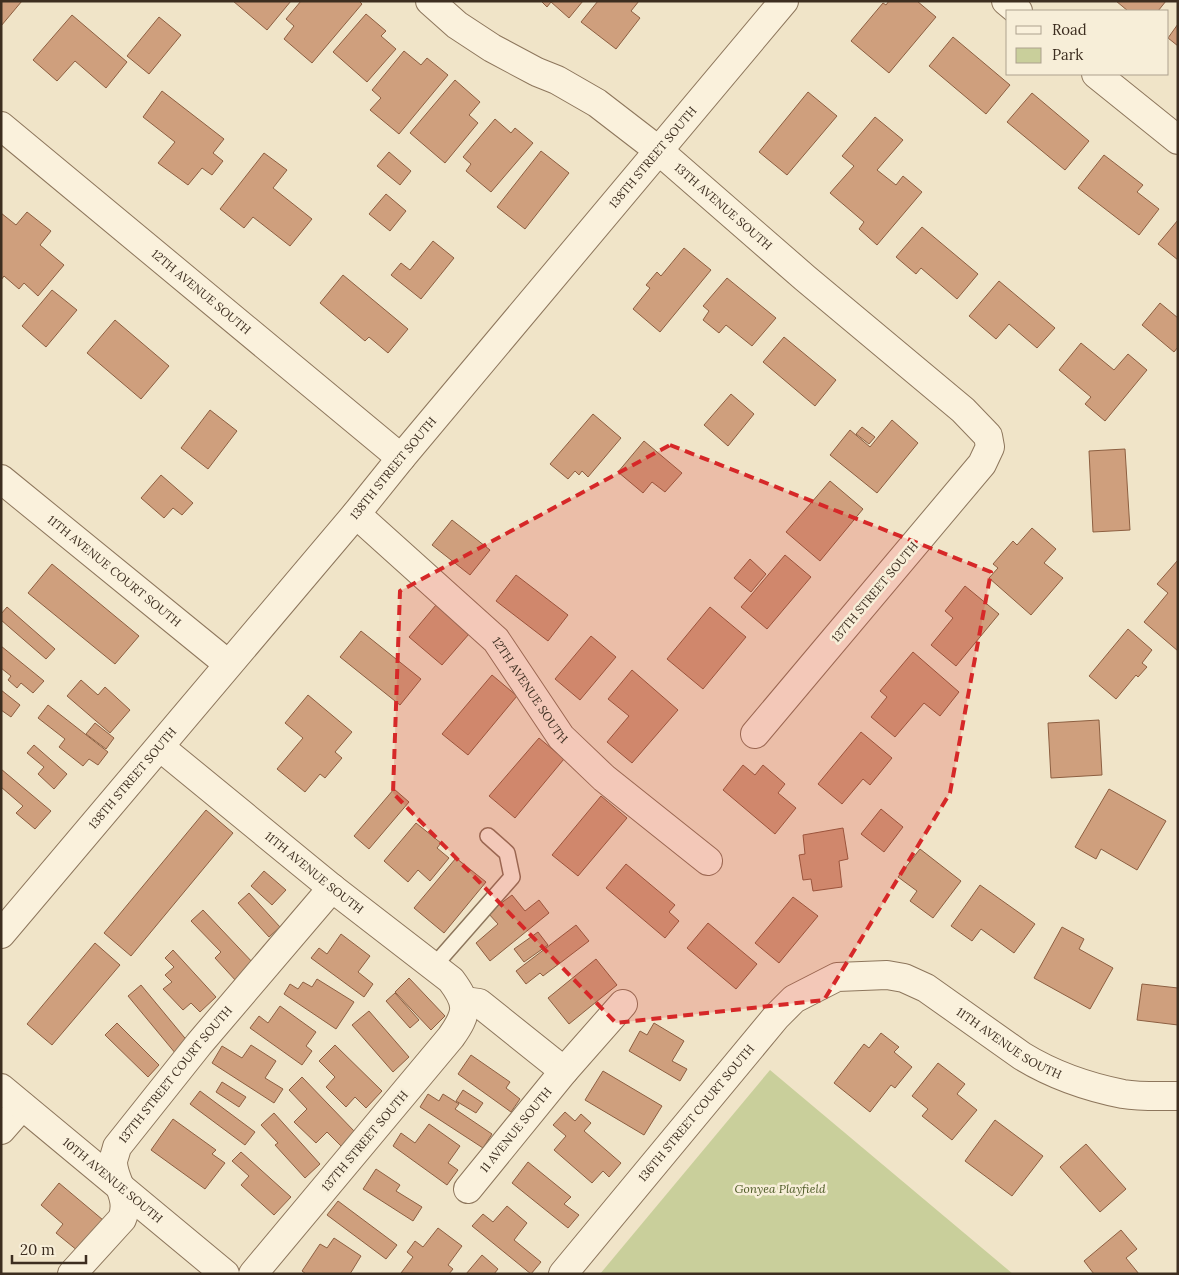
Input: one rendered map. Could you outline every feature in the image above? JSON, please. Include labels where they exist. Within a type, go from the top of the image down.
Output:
[{"type":"street","name":"13TH AVENUE SOUTH","points":[[430,1],[457,25],[492,48],[537,72],[557,80],[597,103],[658,150],[805,278],[963,410],[988,436],[990,447]]},
{"type":"street","name":"138TH STREET SOUTH","points":[[1,934],[356,514],[784,1]]},
{"type":"street","points":[[1006,1],[1017,10]]},
{"type":"street","points":[[1097,75],[1178,140]]},
{"type":"street","name":"12TH AVENUE SOUTH","points":[[1,126],[401,458]]},
{"type":"street","name":"137TH STREET SOUTH","points":[[755,734],[982,464],[990,447]]},
{"type":"street","name":"11TH AVENUE COURT SOUTH","points":[[1,479],[228,664]]},
{"type":"street","name":"12TH AVENUE SOUTH","points":[[356,514],[496,640],[561,737],[604,778],[708,861]]},
{"type":"street","name":"11TH AVENUE SOUTH","points":[[160,746],[332,888],[451,980],[464,1001]]},
{"type":"street","name":"137TH STREET COURT SOUTH","points":[[72,1274],[122,1219],[125,1212],[125,1204],[113,1164],[117,1147],[199,1044],[332,888]]},
{"type":"street","name":"11TH AVENUE SOUTH","points":[[846,977],[887,975],[904,978],[926,988],[1034,1064],[1076,1082],[1125,1095],[1178,1096]]},
{"type":"street","name":"136TH STREET COURT SOUTH","points":[[563,1274],[776,1017],[794,999],[837,976],[846,977]]},
{"type":"street","points":[[464,1001],[480,1003],[564,1071]]},
{"type":"street","name":"137TH STREET SOUTH","points":[[253,1274],[451,1037],[460,1024],[464,1012],[464,1001]]},
{"type":"street","name":"11 AVENUE SOUTH","points":[[468,1188],[622,1004]]},
{"type":"street","name":"10TH AVENUE SOUTH","points":[[1,1088],[225,1274]]},
{"type":"street","points":[[1,1130],[22,1106]]},
{"type":"lane","points":[[434,967],[512,878],[507,852],[488,836]]},
{"type":"highlighted area","points":[[670,445],[991,572],[950,793],[824,1000],[616,1023],[393,793],[400,591]]},
{"type":"green space","name":"Gonyea Playfield","points":[[770,1070],[1013,1274],[600,1274]]},
{"type":"building","points":[[1,1],[22,1],[1,26]]},
{"type":"building","points":[[233,1],[291,1],[267,30]]},
{"type":"building","points":[[301,1],[359,1],[362,4],[312,63],[284,39],[294,26],[286,19]]},
{"type":"building","points":[[541,1],[583,1],[569,18],[551,2],[547,7]]},
{"type":"building","points":[[598,1],[639,1],[631,11],[640,18],[616,49],[581,22]]},
{"type":"building","points":[[889,1],[917,1],[936,17],[889,73],[851,41],[883,3],[886,5]]},
{"type":"building","points":[[1116,1],[1166,1],[1159,10],[1127,10]]},
{"type":"building","points":[[366,14],[386,31],[381,36],[396,49],[367,82],[333,52]]},
{"type":"building","points":[[72,15],[127,62],[106,88],[75,61],[57,81],[33,60]]},
{"type":"building","points":[[159,17],[181,35],[149,74],[127,56]]},
{"type":"building","points":[[1178,24],[1178,46],[1169,39]]},
{"type":"building","points":[[953,37],[1010,85],[986,114],[929,66]]},
{"type":"building","points":[[404,51],[421,65],[427,58],[448,75],[399,134],[370,110],[381,98],[372,90]]},
{"type":"building","points":[[455,80],[480,102],[469,115],[478,123],[445,163],[410,133]]},
{"type":"building","points":[[162,91],[224,139],[213,153],[223,161],[212,175],[202,168],[188,185],[158,163],[175,142],[143,117]]},
{"type":"building","points":[[808,92],[837,116],[787,175],[759,152]]},
{"type":"building","points":[[1032,93],[1089,141],[1065,170],[1007,122]]},
{"type":"building","points":[[875,117],[903,140],[877,170],[896,185],[903,176],[922,192],[877,245],[859,229],[864,222],[830,193],[854,166],[842,156]]},
{"type":"building","points":[[495,119],[511,133],[515,128],[533,143],[491,192],[466,171],[471,164],[463,157]]},
{"type":"building","points":[[541,151],[569,173],[525,229],[497,207]]},
{"type":"building","points":[[389,152],[411,171],[400,185],[377,166]]},
{"type":"building","points":[[264,153],[287,170],[273,188],[312,219],[290,246],[253,217],[244,228],[220,209]]},
{"type":"building","points":[[1104,155],[1143,185],[1137,192],[1159,209],[1139,235],[1078,188]]},
{"type":"building","points":[[386,194],[406,211],[390,231],[369,214]]},
{"type":"building","points":[[27,212],[51,231],[40,245],[64,265],[38,296],[24,283],[19,289],[4,276],[1,280],[1,213],[16,225]]},
{"type":"building","points":[[1178,220],[1178,260],[1158,244]]},
{"type":"building","points":[[922,227],[978,274],[957,299],[921,268],[916,274],[896,257]]},
{"type":"building","points":[[433,241],[454,258],[421,299],[391,275],[401,263],[410,270]]},
{"type":"building","points":[[684,248],[711,270],[660,332],[633,309],[650,288],[646,285],[657,272],[661,276]]},
{"type":"building","points":[[343,275],[408,329],[388,353],[369,337],[365,341],[320,303]]},
{"type":"building","points":[[727,278],[776,318],[752,346],[726,325],[719,333],[703,320],[709,311],[703,306]]},
{"type":"building","points":[[999,281],[1055,328],[1037,348],[1009,324],[996,339],[969,316]]},
{"type":"building","points":[[52,290],[77,310],[46,347],[22,326]]},
{"type":"building","points":[[1160,303],[1178,318],[1178,347],[1174,352],[1142,325]]},
{"type":"building","points":[[115,320],[169,366],[141,399],[87,353]]},
{"type":"building","points":[[784,337],[836,380],[815,406],[763,362]]},
{"type":"building","points":[[1081,343],[1114,370],[1128,354],[1147,370],[1105,421],[1085,404],[1091,397],[1059,370]]},
{"type":"building","points":[[731,394],[754,414],[728,446],[704,425]]},
{"type":"building","points":[[210,410],[237,431],[208,469],[181,448]]},
{"type":"building","points":[[593,414],[621,438],[588,477],[582,471],[579,475],[575,471],[568,479],[550,464]]},
{"type":"building","points":[[892,420],[918,443],[877,493],[830,455],[850,430],[870,447]]},
{"type":"building","points":[[862,427],[875,437],[869,444],[856,434]]},
{"type":"building","points":[[644,441],[682,473],[665,492],[652,482],[643,493],[618,472]]},
{"type":"building","points":[[1125,449],[1130,530],[1093,532],[1089,451]]},
{"type":"building","points":[[161,475],[193,503],[182,515],[173,508],[164,518],[141,498]]},
{"type":"building","points":[[830,481],[863,509],[820,561],[786,532]]},
{"type":"building","points":[[452,520],[490,550],[470,575],[432,545]]},
{"type":"building","points":[[1032,528],[1056,549],[1044,563],[1063,578],[1031,615],[989,578],[998,568],[993,564],[1013,541],[1017,545]]},
{"type":"building","points":[[785,555],[811,577],[767,629],[741,607]]},
{"type":"building","points":[[750,559],[766,574],[751,592],[734,578]]},
{"type":"building","points":[[1178,560],[1178,651],[1144,622],[1168,593],[1157,584]]},
{"type":"building","points":[[52,564],[139,636],[115,664],[28,593]]},
{"type":"building","points":[[516,575],[568,615],[548,641],[496,601]]},
{"type":"building","points":[[965,586],[999,614],[956,666],[931,645],[953,618],[945,611]]},
{"type":"building","points":[[436,605],[469,634],[442,665],[409,637]]},
{"type":"building","points":[[7,607],[55,649],[46,659],[1,620],[1,614]]},
{"type":"building","points":[[710,607],[746,637],[703,689],[667,659]]},
{"type":"building","points":[[1128,629],[1152,650],[1142,663],[1147,667],[1138,677],[1136,675],[1116,699],[1089,676]]},
{"type":"building","points":[[361,631],[421,679],[400,705],[340,657]]},
{"type":"building","points":[[591,636],[616,657],[580,700],[555,679]]},
{"type":"building","points":[[1,646],[44,681],[33,693],[21,683],[17,688],[8,680],[11,676],[1,668]]},
{"type":"building","points":[[913,652],[959,692],[940,716],[924,703],[895,737],[871,717],[887,697],[880,691]]},
{"type":"building","points":[[632,670],[678,710],[632,763],[607,742],[629,716],[608,699]]},
{"type":"building","points":[[492,675],[517,696],[468,755],[442,734]]},
{"type":"building","points":[[81,680],[98,695],[105,687],[130,710],[110,733],[67,696]]},
{"type":"building","points":[[1,690],[20,705],[11,717],[1,710]]},
{"type":"building","points":[[308,695],[352,732],[335,752],[342,758],[325,778],[320,774],[305,792],[277,769],[303,738],[285,723]]},
{"type":"building","points":[[48,705],[108,752],[98,765],[89,759],[83,766],[59,747],[65,739],[38,718]]},
{"type":"building","points":[[1099,720],[1102,775],[1051,778],[1048,723]]},
{"type":"building","points":[[95,723],[114,738],[106,749],[86,734]]},
{"type":"building","points":[[861,732],[892,758],[870,785],[863,779],[842,804],[818,784]]},
{"type":"building","points":[[539,738],[564,759],[515,818],[489,796]]},
{"type":"building","points":[[34,745],[67,774],[54,789],[38,774],[44,767],[27,753]]},
{"type":"building","points":[[743,765],[755,775],[763,765],[785,784],[778,793],[796,808],[775,834],[723,790]]},
{"type":"building","points":[[1,769],[51,811],[35,829],[16,813],[23,806],[1,787]]},
{"type":"building","points":[[394,789],[409,802],[369,849],[354,836]]},
{"type":"building","points":[[1109,789],[1166,821],[1137,870],[1101,849],[1096,859],[1075,847]]},
{"type":"building","points":[[601,796],[627,818],[578,876],[552,855]]},
{"type":"building","points":[[881,809],[903,827],[884,852],[861,834]]},
{"type":"building","points":[[206,810],[233,833],[131,956],[104,933]]},
{"type":"building","points":[[416,823],[441,843],[437,848],[449,858],[430,881],[418,870],[408,882],[384,861]]},
{"type":"building","points":[[843,828],[848,859],[839,861],[842,887],[813,891],[811,879],[803,880],[799,855],[805,854],[803,835]]},
{"type":"building","points":[[920,849],[961,881],[933,918],[910,901],[917,891],[898,877]]},
{"type":"building","points":[[456,858],[486,882],[444,933],[414,908]]},
{"type":"building","points":[[626,864],[675,905],[669,912],[679,921],[665,938],[606,888]]},
{"type":"building","points":[[264,871],[286,890],[272,905],[251,886]]},
{"type":"building","points":[[980,885],[1035,924],[1014,953],[981,929],[972,941],[951,926]]},
{"type":"building","points":[[249,893],[280,927],[269,937],[238,903]]},
{"type":"building","points":[[512,895],[525,911],[539,900],[549,913],[490,961],[476,943],[498,924],[488,913]]},
{"type":"building","points":[[793,897],[818,916],[779,963],[755,943]]},
{"type":"building","points":[[203,910],[255,965],[237,982],[215,958],[221,952],[191,921]]},
{"type":"building","points":[[708,923],[757,964],[736,989],[687,948]]},
{"type":"building","points":[[576,925],[589,941],[543,976],[540,973],[526,984],[516,971]]},
{"type":"building","points":[[1062,927],[1084,939],[1079,949],[1113,968],[1090,1009],[1034,978]]},
{"type":"building","points":[[538,932],[548,945],[524,962],[514,949]]},
{"type":"building","points":[[341,934],[370,956],[358,972],[373,984],[364,997],[311,958],[319,948],[327,954]]},
{"type":"building","points":[[95,943],[120,965],[52,1045],[27,1024]]},
{"type":"building","points":[[173,950],[216,997],[200,1012],[191,1003],[183,1010],[163,989],[172,982],[165,975],[174,967],[165,958]]},
{"type":"building","points":[[596,959],[617,985],[569,1024],[548,998]]},
{"type":"building","points":[[409,978],[445,1016],[431,1030],[395,992]]},
{"type":"building","points":[[317,979],[354,1002],[336,1029],[284,994],[290,984],[298,989],[303,982],[312,987]]},
{"type":"building","points":[[1142,984],[1178,988],[1178,1025],[1137,1020]]},
{"type":"building","points":[[141,985],[189,1043],[176,1054],[128,996]]},
{"type":"building","points":[[395,993],[419,1020],[410,1028],[386,1001]]},
{"type":"building","points":[[280,1006],[316,1032],[306,1046],[312,1051],[302,1065],[250,1028],[259,1016],[268,1023]]},
{"type":"building","points":[[369,1011],[409,1057],[393,1072],[352,1025]]},
{"type":"building","points":[[117,1023],[159,1065],[148,1077],[105,1035]]},
{"type":"building","points":[[654,1023],[684,1041],[672,1061],[687,1069],[680,1081],[629,1051],[640,1031],[647,1035]]},
{"type":"building","points":[[881,1033],[899,1047],[894,1052],[912,1067],[895,1088],[891,1085],[870,1112],[834,1083],[864,1044],[869,1048]]},
{"type":"building","points":[[251,1045],[276,1061],[265,1078],[283,1089],[274,1103],[212,1063],[222,1046],[242,1058]]},
{"type":"building","points":[[335,1045],[382,1091],[366,1108],[355,1097],[346,1107],[326,1087],[335,1077],[319,1061]]},
{"type":"building","points":[[471,1055],[510,1082],[506,1088],[520,1099],[511,1112],[458,1074]]},
{"type":"building","points":[[938,1063],[965,1084],[957,1094],[977,1110],[952,1140],[922,1116],[928,1109],[912,1096]]},
{"type":"building","points":[[603,1071],[662,1106],[644,1135],[585,1100]]},
{"type":"building","points":[[302,1077],[355,1132],[341,1146],[327,1132],[316,1143],[294,1122],[307,1109],[289,1090]]},
{"type":"building","points":[[222,1082],[246,1097],[239,1107],[216,1092]]},
{"type":"building","points":[[463,1090],[483,1103],[476,1113],[456,1101]]},
{"type":"building","points":[[200,1091],[255,1132],[245,1145],[190,1104]]},
{"type":"building","points":[[428,1094],[439,1101],[443,1094],[459,1104],[455,1109],[492,1134],[483,1148],[420,1107]]},
{"type":"building","points":[[565,1112],[575,1121],[581,1114],[591,1123],[584,1131],[621,1163],[609,1177],[603,1171],[592,1183],[554,1150],[566,1136],[553,1125]]},
{"type":"building","points":[[274,1113],[320,1164],[305,1178],[275,1145],[278,1143],[261,1125]]},
{"type":"building","points":[[173,1119],[216,1150],[212,1154],[225,1163],[205,1189],[151,1150]]},
{"type":"building","points":[[995,1120],[1043,1156],[1012,1196],[965,1161]]},
{"type":"building","points":[[429,1124],[460,1146],[448,1163],[458,1170],[447,1185],[393,1146],[401,1133],[415,1143]]},
{"type":"building","points":[[1086,1144],[1126,1189],[1100,1212],[1060,1167]]},
{"type":"building","points":[[241,1152],[291,1197],[274,1215],[241,1185],[249,1176],[232,1161]]},
{"type":"building","points":[[528,1162],[571,1197],[564,1204],[579,1215],[568,1228],[512,1183]]},
{"type":"building","points":[[376,1169],[400,1185],[396,1191],[422,1207],[413,1221],[363,1189]]},
{"type":"building","points":[[59,1183],[103,1220],[78,1251],[56,1233],[63,1224],[41,1205]]},
{"type":"building","points":[[338,1201],[397,1245],[386,1259],[327,1215]]},
{"type":"building","points":[[507,1206],[527,1223],[514,1240],[541,1262],[531,1274],[472,1226],[483,1214],[493,1222]]},
{"type":"building","points":[[438,1228],[462,1246],[448,1265],[453,1269],[449,1274],[401,1273],[413,1257],[407,1252],[415,1241],[423,1247]]},
{"type":"building","points":[[1121,1230],[1137,1249],[1126,1258],[1139,1274],[1094,1274],[1084,1261]]},
{"type":"building","points":[[334,1238],[361,1256],[350,1274],[306,1274],[302,1271],[320,1244],[327,1248]]},
{"type":"building","points":[[482,1255],[498,1269],[494,1274],[466,1274]]}]
